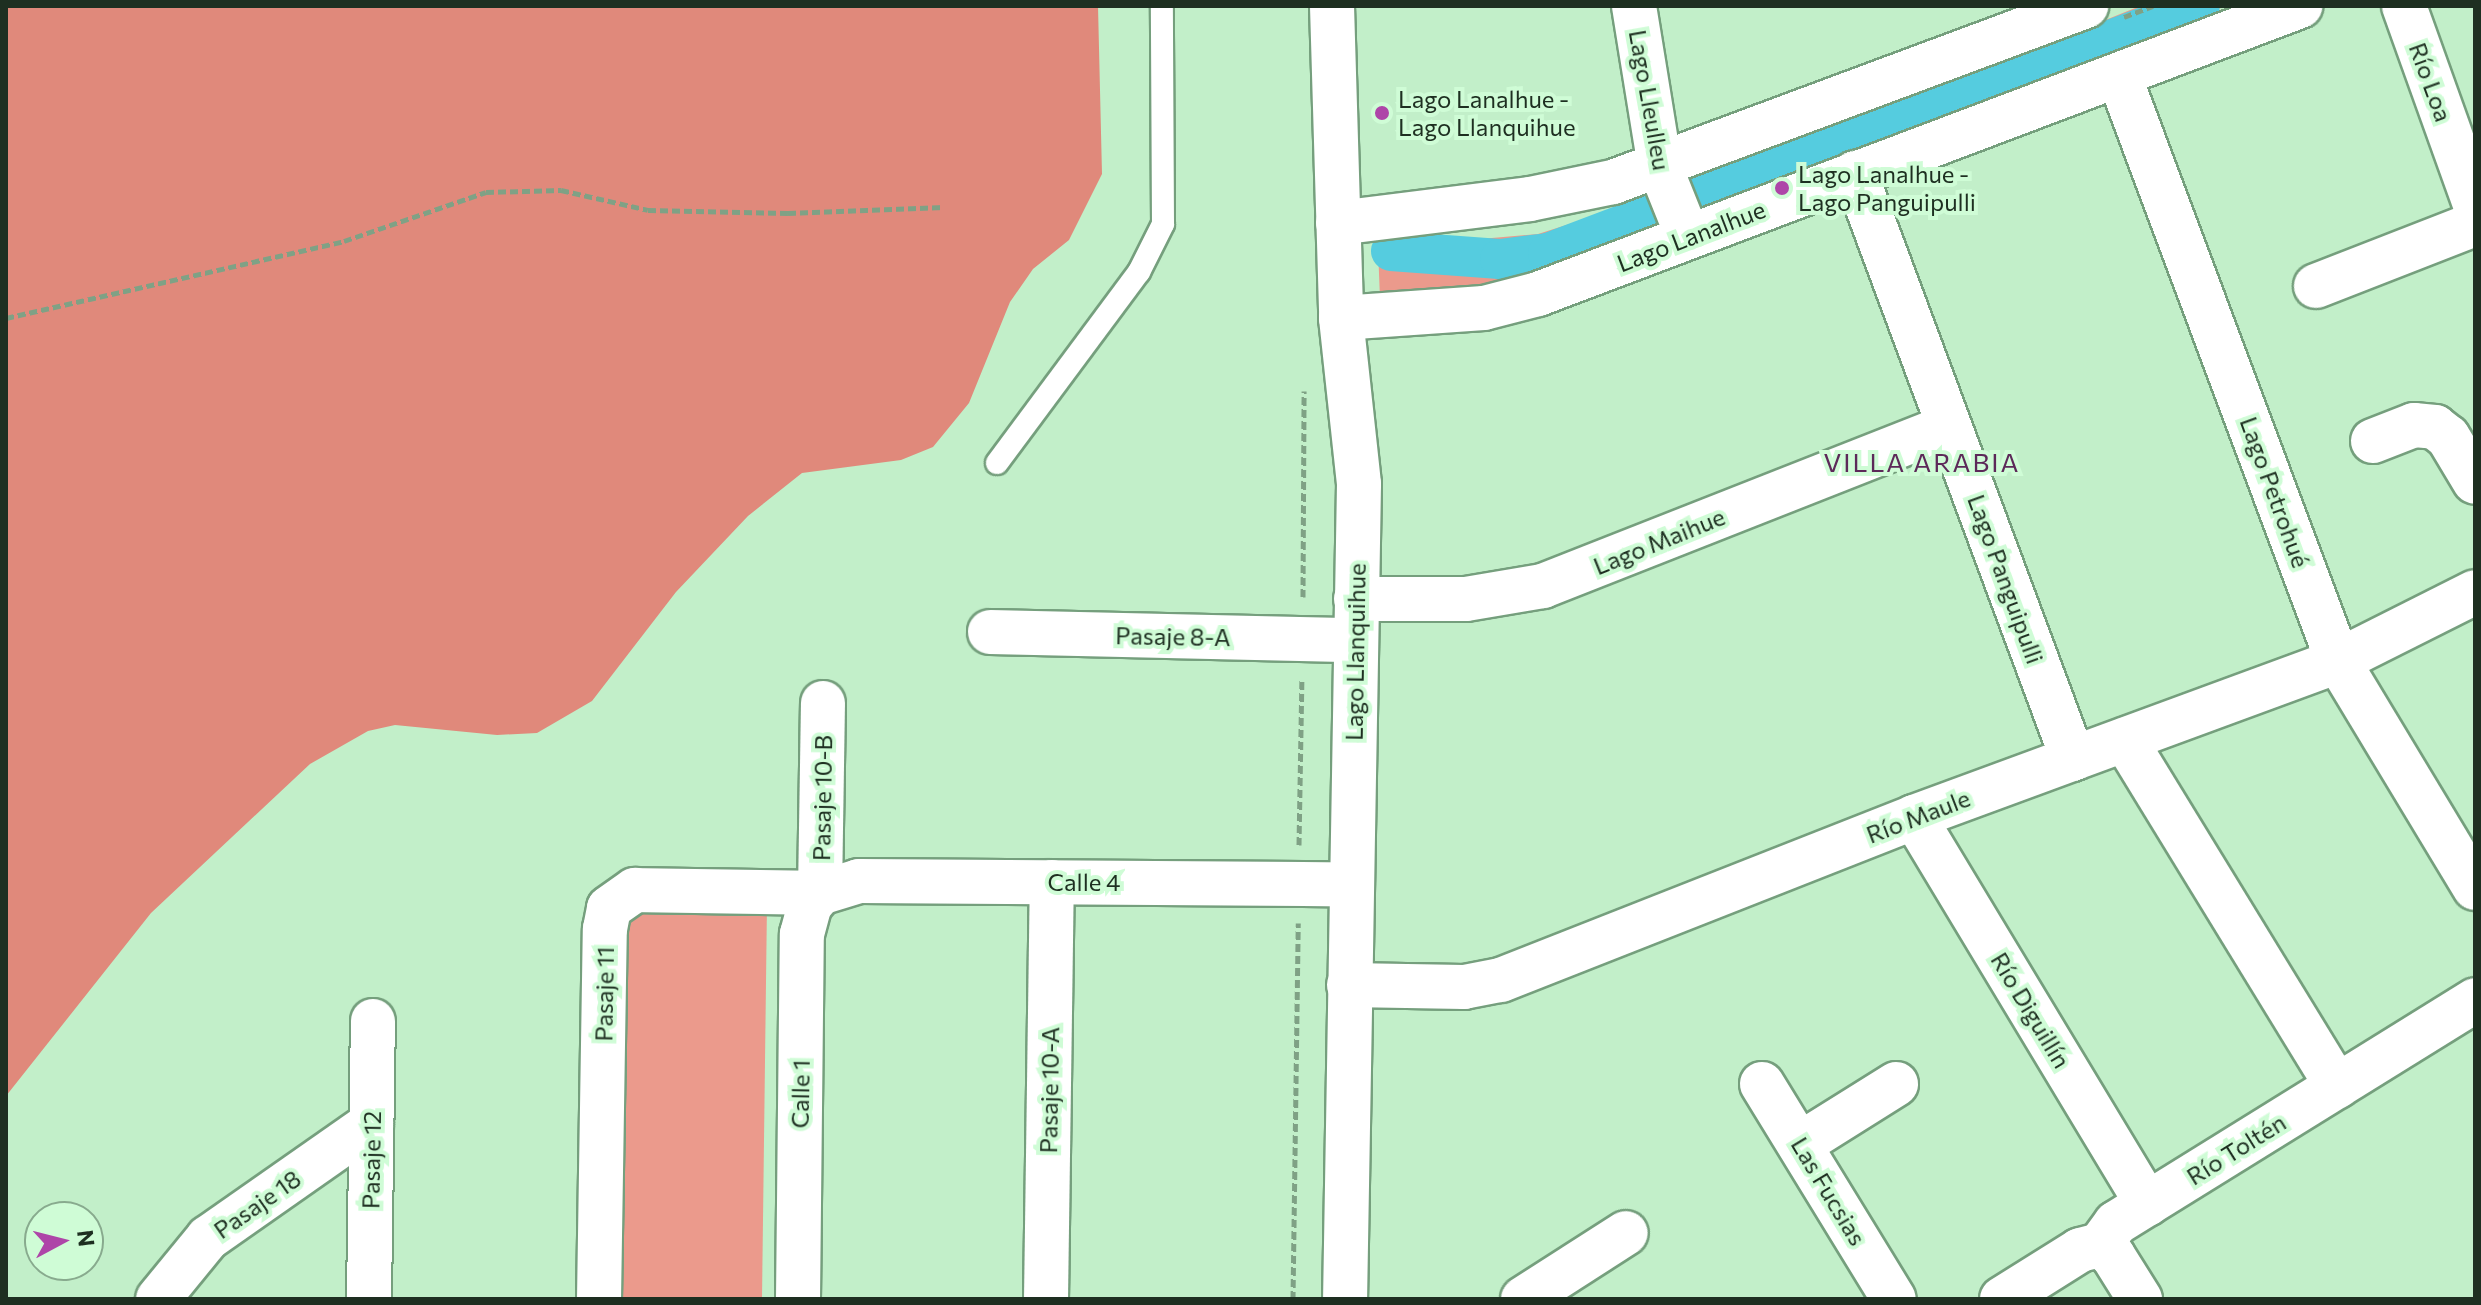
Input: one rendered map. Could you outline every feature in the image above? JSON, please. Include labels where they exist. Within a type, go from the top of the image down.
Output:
[{"type":"street","name":"Lago Llanquihue","points":[[1332,6],[1341,318],[1357,454],[1345,1299]]},
{"type":"street","name":"Lago Lleulleu","points":[[1634,6],[1660,167],[1688,237]]},
{"type":"street","points":[[1338,223],[1530,199],[1660,167],[2086,6]]},
{"type":"street","name":"Lago Lanalhue","points":[[1341,318],[1507,304],[2300,6]]},
{"type":"street","name":"Río Loa","points":[[2404,6],[2475,204]]},
{"type":"street","name":"Lago Petrohué","points":[[2119,76],[2338,661],[2475,888]]},
{"type":"street","name":"Lago Panguipulli","points":[[1855,173],[2073,759]]},
{"type":"street","points":[[2316,286],[2475,224]]},
{"type":"street","points":[[2373,441],[2414,425],[2435,427],[2448,437],[2475,482]]},
{"type":"street","name":"Lago Maihue","points":[[1356,619],[1543,586],[1949,426]]},
{"type":"street","name":"Río Maule","points":[[1349,985],[1464,987],[1501,980],[1914,817],[2338,661],[2475,592]]},
{"type":"street","name":"Pasaje 8-A","points":[[990,632],[1303,639],[1356,619]]},
{"type":"street","name":"Pasaje 10-B","points":[[820,893],[823,703]]},
{"type":"street","points":[[2125,740],[2337,1086]]},
{"type":"street","name":"Río Diguillín","points":[[1914,817],[2147,1204]]},
{"type":"street","name":"Calle 4","points":[[820,893],[859,881],[1350,884]]},
{"type":"street","name":"Pasaje 10-A","points":[[1046,1299],[1052,882]]},
{"type":"street","name":"Pasaje 11","points":[[599,1299],[605,929],[609,908],[635,890],[820,893]]},
{"type":"street","name":"Calle 1","points":[[798,1299],[802,934],[810,905],[820,893]]},
{"type":"street","name":"Río Toltén","points":[[2002,1299],[2080,1250],[2100,1245],[2111,1228],[2147,1204],[2475,1000]]},
{"type":"street","name":"Pasaje 12","points":[[369,1299],[373,1021]]},
{"type":"street","name":"Las Fucsias","points":[[1762,1084],[1802,1143],[1894,1299]]},
{"type":"street","points":[[1802,1143],[1896,1084]]},
{"type":"street","name":"Pasaje 18","points":[[158,1299],[208,1238],[371,1124]]},
{"type":"street","points":[[1523,1299],[1626,1233]]},
{"type":"street","points":[[2100,1245],[2113,1256],[2140,1299]]},
{"type":"lane","points":[[997,463],[1139,272],[1163,224],[1162,6]]},
{"type":"path","points":[[6,318],[344,241],[486,192],[561,190],[648,210],[788,213],[944,207]]},
{"type":"path","points":[[1293,1299],[1303,639],[1303,376]]},
{"type":"shaded area","points":[[6,6],[1098,6],[1102,174],[1069,240],[1033,269],[1010,302],[969,403],[933,447],[901,460],[802,473],[748,516],[676,592],[592,701],[537,733],[497,735],[395,725],[368,731],[310,764],[151,913],[6,1096]]},
{"type":"shaded area","points":[[2140,6],[2226,6],[1540,275],[1483,289],[1380,299],[1378,248],[1538,234],[1718,177]]},
{"type":"shaded area","points":[[767,903],[762,1299],[615,1299],[620,923],[634,905]]},
{"type":"waterway","points":[[1391,251],[1500,259],[1548,253],[2200,6]]},
{"type":"place","name":"Lago Lanalhue - Lago Llanquihue","points":[[1382,113]]},
{"type":"place","name":"Lago Lanalhue - Lago Panguipulli","points":[[1782,188]]},
{"type":"district","name":"VILLA ARABIA","points":[[1922,462]]}]
